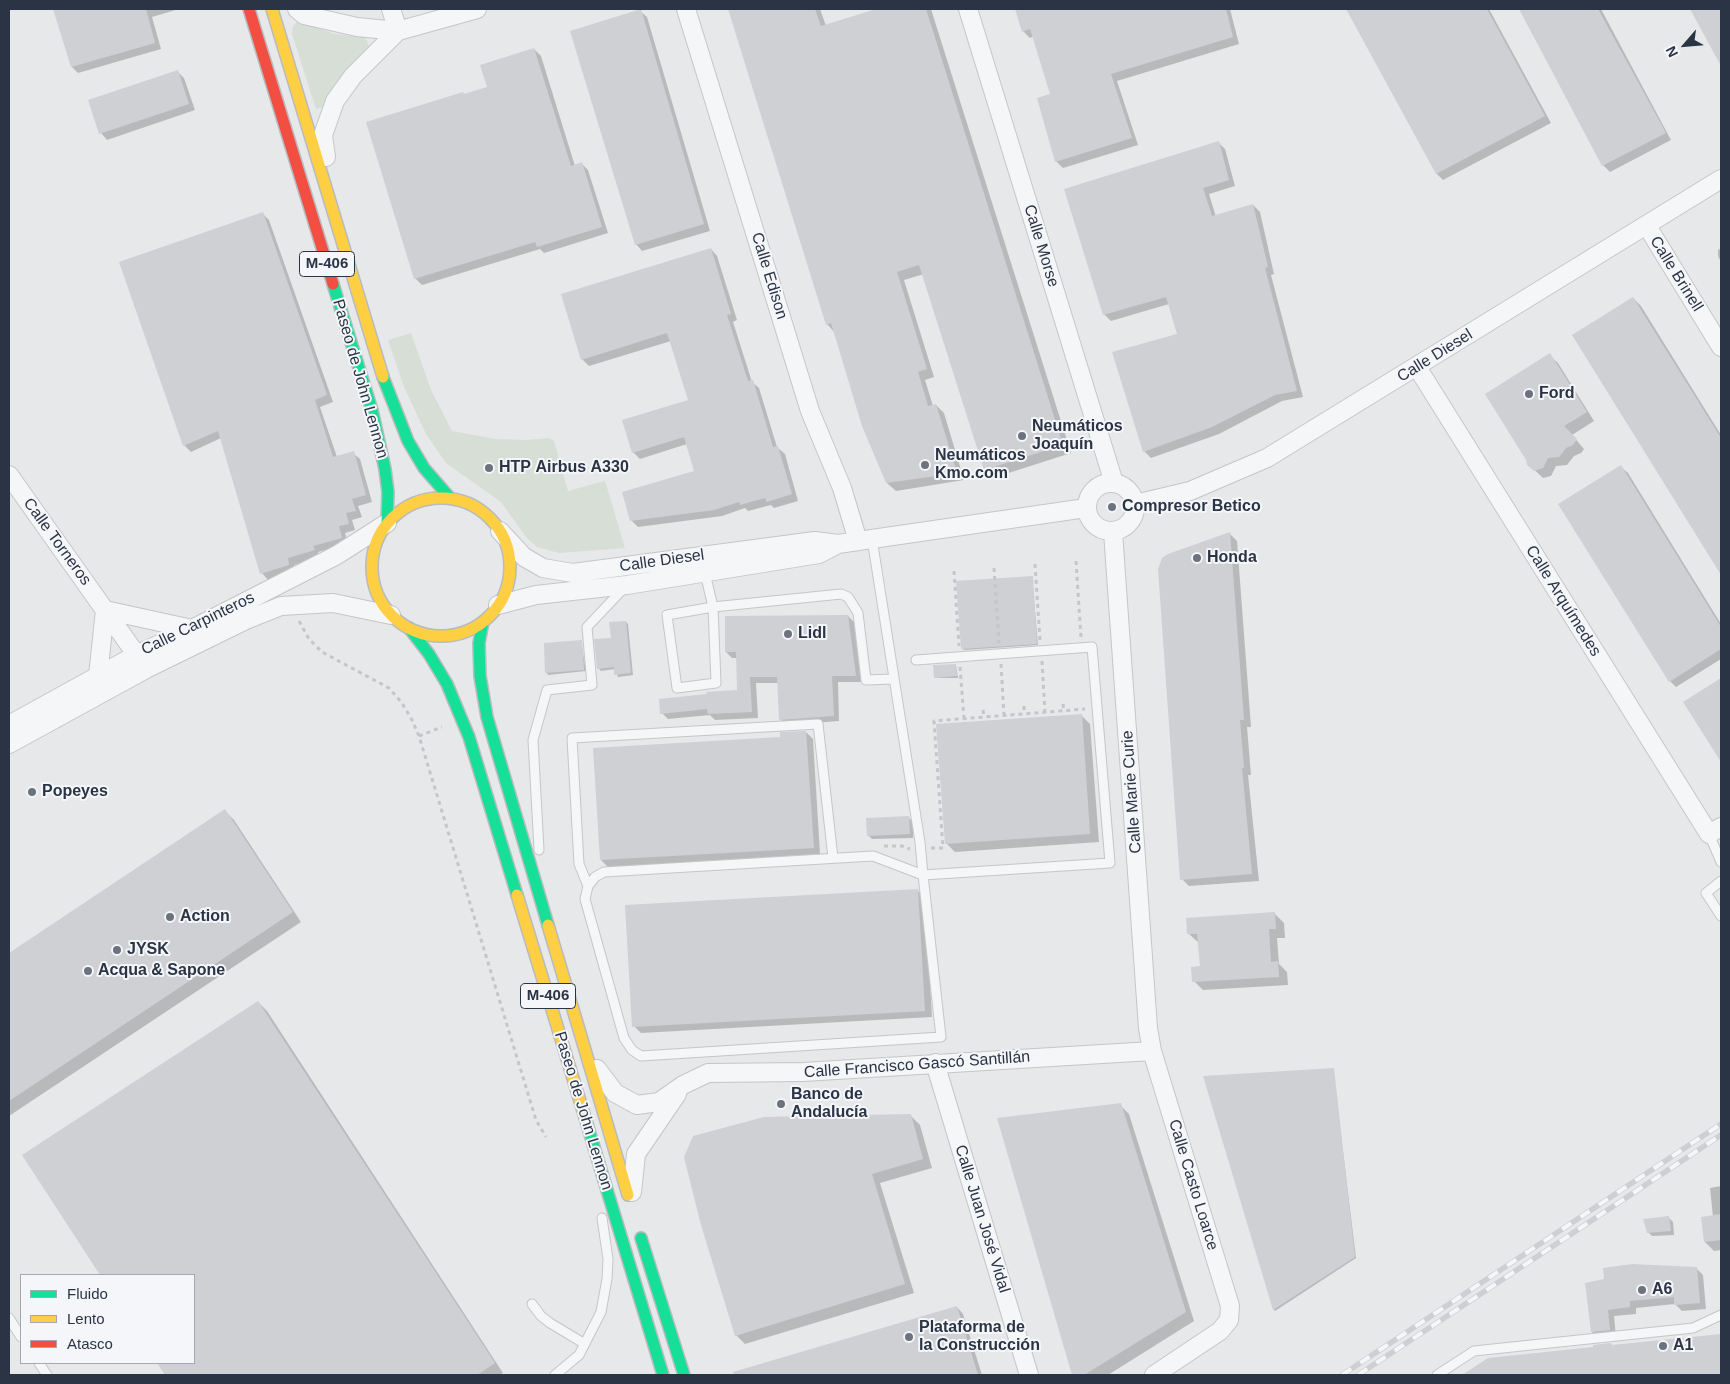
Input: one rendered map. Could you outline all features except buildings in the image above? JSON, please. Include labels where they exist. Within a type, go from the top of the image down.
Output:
[{"type":"highway","name":"Paseo de John Lennon","points":[[249,9],[372,410],[385,468],[388,492],[387,522]]},
{"type":"highway","name":"Paseo de John Lennon","points":[[272,9],[336,198],[349,259],[378,362],[398,421],[424,468],[450,498]]},
{"type":"highway","name":"M-406","points":[[450,498],[479,509],[500,532],[506,546],[509,576],[498,605],[483,622],[468,631],[451,635],[430,636],[409,628],[391,614],[376,592],[372,571],[373,552],[387,522],[404,508],[420,500],[450,498]]},
{"type":"highway","name":"Paseo de John Lennon","points":[[483,622],[480,643],[480,676],[487,717],[631,1207]]},
{"type":"highway","name":"Paseo de John Lennon","points":[[409,628],[429,654],[447,684],[469,736],[663,1375]]},
{"type":"highway","points":[[637,1225],[684,1375]]},
{"type":"street","points":[[297,9],[304,15],[339,23],[398,31],[477,9]]},
{"type":"street","points":[[391,9],[398,31]]},
{"type":"street","name":"Calle Edison","points":[[686,9],[810,411],[865,540]]},
{"type":"street","name":"Calle Morse","points":[[968,9],[1114,483]]},
{"type":"street","points":[[336,198],[323,135],[335,101],[353,76],[398,31]]},
{"type":"street","name":"Calle Diesel","points":[[1135,504],[1190,491],[1267,458],[1721,179]]},
{"type":"street","name":"Calle Brinell","points":[[1647,226],[1721,347]]},
{"type":"street","name":"Calle Arquímedes","points":[[1417,367],[1715,830]]},
{"type":"street","name":"Calle Torneros","points":[[9,475],[141,662]]},
{"type":"street","points":[[1114,483],[1128,490],[1135,504],[1134,514],[1130,522],[1122,529],[1113,532],[1105,531],[1092,523],[1086,508],[1092,492],[1098,487],[1114,483]]},
{"type":"street","name":"Calle Diesel","points":[[500,532],[524,556],[543,568],[573,573],[815,541],[838,544],[1086,508]]},
{"type":"street","name":"Calle Carpinteros","points":[[9,744],[192,629],[337,554],[387,522]]},
{"type":"street","name":"Calle Marie Curie","points":[[1113,532],[1148,1028],[1152,1051]]},
{"type":"street","name":"Calle Diesel","points":[[498,605],[536,595],[627,585],[819,554],[838,544]]},
{"type":"street","name":"Calle Carpinteros","points":[[9,726],[98,676],[141,662],[281,606],[333,603],[391,614]]},
{"type":"street","points":[[98,676],[105,610],[192,629]]},
{"type":"street","name":"Calle Francisco Gascó Santillán","points":[[588,1056],[615,1094],[637,1105],[659,1102],[683,1085],[708,1073],[803,1072],[1152,1051]]},
{"type":"street","name":"Calle Casto Loarce","points":[[1152,1051],[1230,1306],[1228,1320],[1220,1331],[1154,1375]]},
{"type":"street","name":"Calle Juan José Vidal","points":[[935,1064],[1029,1375]]},
{"type":"street","points":[[631,1207],[636,1154],[683,1085]]},
{"type":"lane","points":[[349,259],[355,241]]},
{"type":"lane","points":[[865,540],[894,679],[920,849],[923,874],[941,1037],[641,1056],[632,1050],[624,1038],[585,899],[588,886],[595,877],[604,872],[873,856],[923,874],[1110,862],[1092,647],[916,660]]},
{"type":"lane","points":[[704,572],[713,607],[716,684],[677,688],[667,615],[713,607],[841,594],[848,597],[858,613],[866,680],[894,679]]},
{"type":"lane","points":[[547,923],[537,832],[533,740],[547,690],[592,685],[587,627],[627,585]]},
{"type":"lane","points":[[588,886],[579,864],[572,738],[818,724],[833,858]]},
{"type":"lane","points":[[1715,830],[1721,862]]},
{"type":"lane","points":[[1721,881],[1706,893],[1721,916]]},
{"type":"lane","points":[[538,962],[550,1040]]},
{"type":"lane","points":[[555,1375],[578,1355],[601,1312],[607,1279],[607,1246],[600,1211]]},
{"type":"lane","points":[[532,1304],[540,1316],[585,1344]]},
{"type":"lane","points":[[1437,1375],[1474,1351],[1693,1328],[1721,1315]]},
{"type":"lane","points":[[9,1318],[20,1334]]},
{"type":"lane","points":[[40,1364],[47,1375]]},
{"type":"path","points":[[1076,561],[1081,648]]},
{"type":"path","points":[[297,616],[309,639],[322,652],[389,688],[402,703],[419,736],[536,1120],[546,1138]]},
{"type":"path","points":[[876,847],[943,848],[934,721],[1085,710],[1084,701]]},
{"type":"path","points":[[1063,704],[1064,712]]},
{"type":"path","points":[[1024,706],[1024,714]]},
{"type":"path","points":[[983,710],[984,717]]},
{"type":"path","points":[[419,736],[449,724]]},
{"type":"shaded area","points":[[298,21],[335,34],[360,35],[366,39],[369,46],[335,84],[323,107],[316,109],[292,34],[293,26]]},
{"type":"shaded area","points":[[411,333],[431,390],[452,431],[495,439],[526,440],[549,438],[554,441],[568,491],[605,481],[625,548],[559,553],[537,547],[527,538],[501,502],[446,463],[426,434],[404,387],[388,340]]},
{"type":"railway","points":[[1342,1375],[1721,1124]]},
{"type":"railway","points":[[1358,1375],[1721,1135]]},
{"type":"traffic: fast","points":[[333,284],[372,410],[385,469],[388,492],[387,523]]},
{"type":"traffic: fast","points":[[383,377],[408,441],[424,468],[450,498]]},
{"type":"traffic: fast","points":[[483,622],[479,643],[480,676],[487,717],[548,925]]},
{"type":"traffic: fast","points":[[409,628],[429,654],[447,684],[469,737],[517,895]]},
{"type":"traffic: fast","points":[[587,1124],[663,1375]]},
{"type":"traffic: fast","points":[[641,1238],[684,1375]]},
{"type":"traffic: slow","points":[[272,9],[383,377]]},
{"type":"traffic: slow","points":[[441,498],[467,503],[490,518],[505,541],[510,567],[505,593],[490,616],[467,631],[441,636],[415,631],[392,616],[377,593],[372,567],[377,541],[392,518],[415,503],[441,498]]},
{"type":"traffic: slow","points":[[517,895],[587,1124]]},
{"type":"traffic: slow","points":[[548,925],[628,1195]]},
{"type":"traffic: jam","points":[[249,9],[333,284]]},
{"type":"place","name":"Ford","points":[[1529,394]]},
{"type":"place","name":"Neumáticos Joaquín","points":[[1022,436]]},
{"type":"place","name":"Neumáticos Kmo.com","points":[[925,465]]},
{"type":"place","name":"HTP Airbus A330","points":[[489,468]]},
{"type":"place","name":"Compresor Betico","points":[[1112,507]]},
{"type":"place","name":"Honda","points":[[1197,558]]},
{"type":"place","name":"Lidl","points":[[788,634]]},
{"type":"place","name":"Popeyes","points":[[32,792]]},
{"type":"place","name":"Action","points":[[170,917]]},
{"type":"place","name":"JYSK","points":[[117,950]]},
{"type":"place","name":"Acqua & Sapone","points":[[88,971]]},
{"type":"place","name":"Banco de Andalucía","points":[[781,1104]]},
{"type":"place","name":"A6","points":[[1642,1290]]},
{"type":"place","name":"Plataforma de la Construcción","points":[[909,1337]]},
{"type":"place","name":"A1","points":[[1663,1346]]}]
